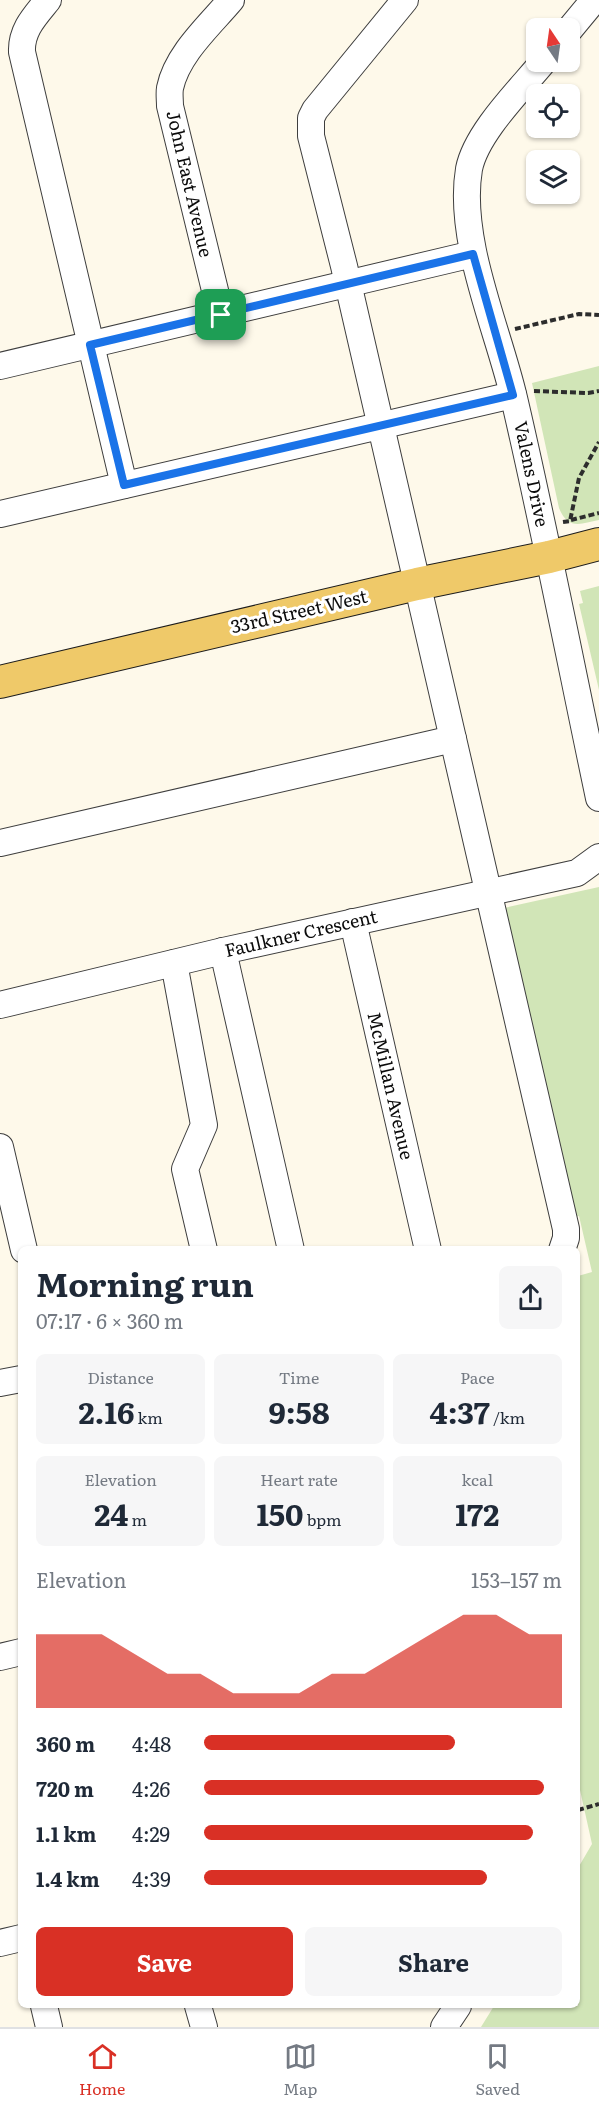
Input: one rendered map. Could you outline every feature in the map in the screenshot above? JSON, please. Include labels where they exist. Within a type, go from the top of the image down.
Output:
[{"type":"main road","name":"33rd Street West","points":[[0,682],[417,584],[549,557],[599,544]]},
{"type":"street","points":[[48,0],[24,31],[21,52],[124,485]]},
{"type":"street","name":"John East Avenue","points":[[221,315],[170,106],[170,88],[185,55],[231,0]]},
{"type":"street","points":[[405,0],[321,102],[311,118],[311,136],[382,425],[566,1229],[563,1246]]},
{"type":"street","points":[[579,18],[594,0]]},
{"type":"street","name":"Valens Drive","points":[[535,72],[483,135],[470,167],[467,192],[473,254],[521,393],[549,557]]},
{"type":"street","points":[[0,366],[473,254]]},
{"type":"street","points":[[0,514],[521,393]]},
{"type":"street","points":[[549,557],[599,798]]},
{"type":"street","points":[[0,843],[453,740]]},
{"type":"street","name":"Faulkner Crescent","points":[[0,1005],[223,951],[577,873],[599,857]]},
{"type":"street","name":"McMillan Avenue","points":[[353,922],[427,1246]]},
{"type":"street","points":[[223,951],[290,1246]]},
{"type":"street","points":[[174,963],[204,1125],[185,1169],[203,1246]]},
{"type":"street","points":[[0,1148],[23,1246]]},
{"type":"street","points":[[0,1383],[18,1380]]},
{"type":"street","points":[[0,1657],[18,1653]]},
{"type":"street","points":[[0,1943],[18,1939]]},
{"type":"street","points":[[44,2008],[49,2027]]},
{"type":"street","points":[[444,2027],[457,2008]]},
{"type":"path","points":[[515,328],[579,314],[599,315]]},
{"type":"path","points":[[521,393],[599,391]]},
{"type":"path","points":[[570,521],[579,478],[599,442]]},
{"type":"path","points":[[543,527],[599,513]]},
{"type":"path","points":[[580,1809],[599,1804]]},
{"type":"green space","points":[[599,366],[599,520],[575,524],[566,520],[559,508],[532,383]]},
{"type":"green space","points":[[599,586],[599,690],[579,604],[583,603],[580,591]]},
{"type":"green space","points":[[599,887],[599,2027],[481,2027],[493,2008],[580,2008],[580,1865],[592,1844],[580,1790],[580,1275],[592,1272],[579,1216],[572,1218],[504,908]]},
{"type":"route","points":[[473,254],[513,395],[124,485],[90,345],[221,315],[473,254]]}]
